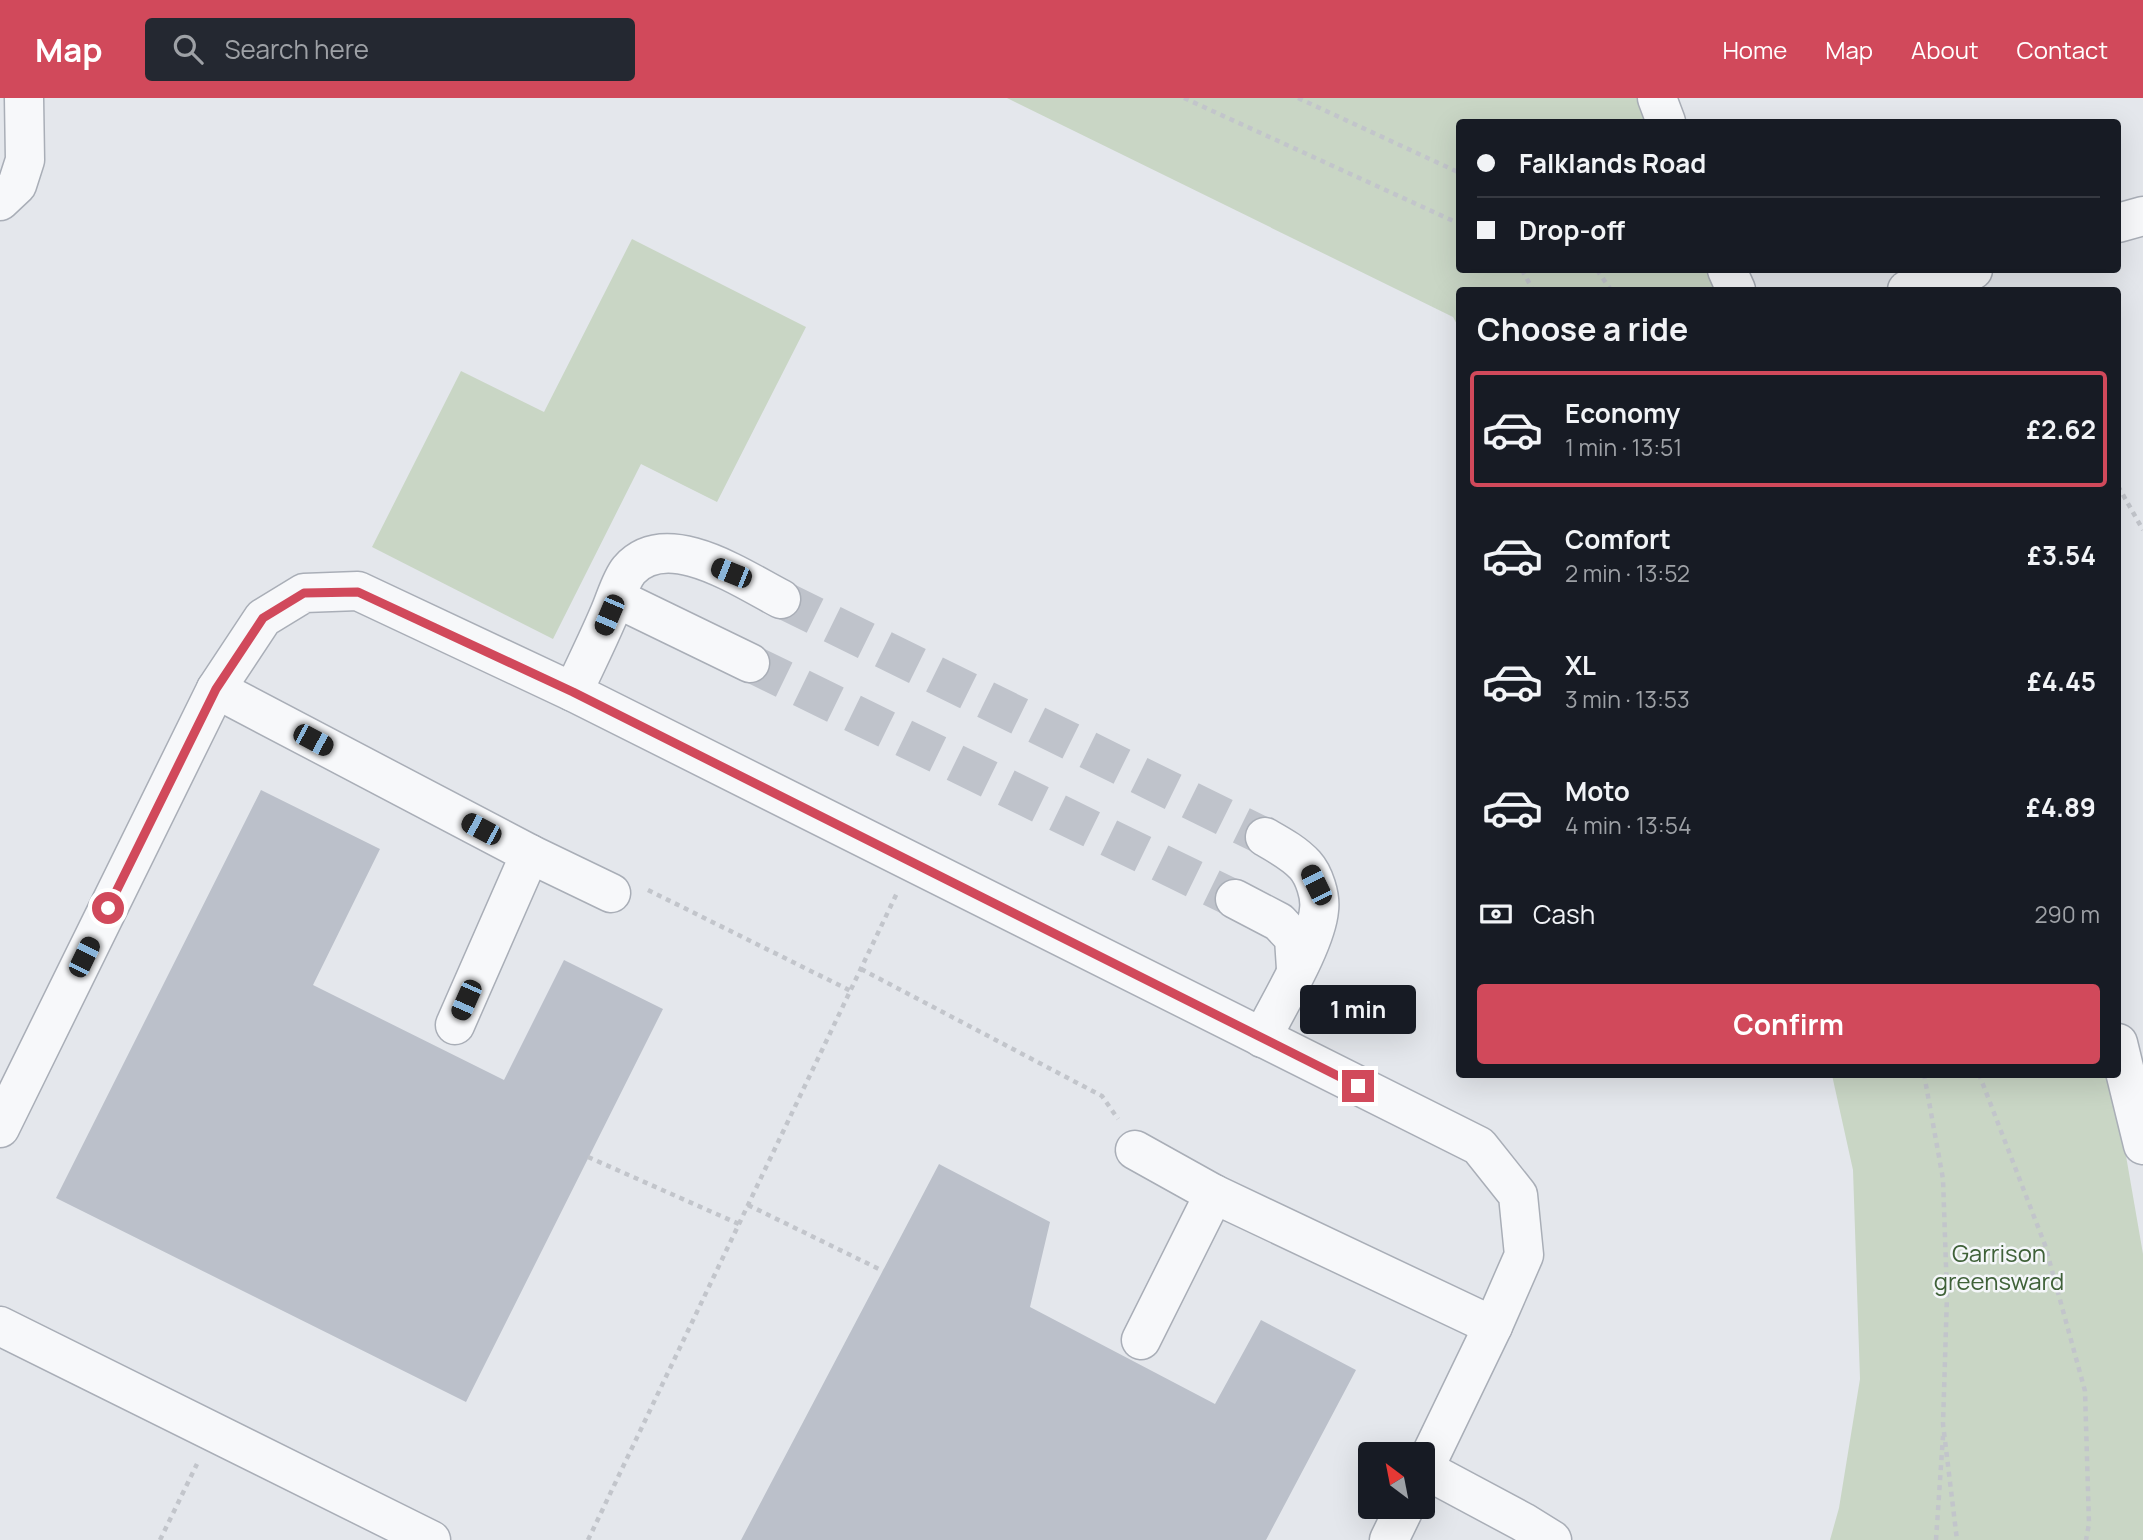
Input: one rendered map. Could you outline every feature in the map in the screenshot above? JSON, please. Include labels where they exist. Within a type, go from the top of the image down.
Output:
[{"type":"street","points":[[0,201],[17,185],[25,160],[24,98]]},
{"type":"street","points":[[1657,98],[1665,119]]},
{"type":"street","points":[[2121,222],[2143,216]]},
{"type":"street","points":[[1917,287],[1963,273]]},
{"type":"street","points":[[573,692],[628,571],[646,556],[666,552],[688,555],[731,573],[780,599]]},
{"type":"street","points":[[0,1128],[216,689],[263,618],[304,593],[358,592],[573,692],[1479,1146],[1518,1195],[1524,1255],[1435,1445]]},
{"type":"street","points":[[616,598],[750,663]]},
{"type":"street","points":[[216,689],[530,854],[611,892]]},
{"type":"street","points":[[1262,1038],[1316,925],[1320,908],[1316,885],[1307,867],[1292,853],[1265,837]]},
{"type":"street","points":[[455,1025],[530,854]]},
{"type":"street","points":[[1235,899],[1279,922],[1294,938],[1296,969]]},
{"type":"street","points":[[2121,1055],[2143,1145]]},
{"type":"street","points":[[1135,1150],[1214,1194],[1493,1326]]},
{"type":"street","points":[[1141,1340],[1214,1194]]},
{"type":"street","points":[[0,1326],[431,1540]]},
{"type":"street","points":[[1435,1479],[1502,1527],[1552,1540]]},
{"type":"street","points":[[1389,1540],[1399,1519]]},
{"type":"path","points":[[1184,98],[1456,222]]},
{"type":"path","points":[[1297,98],[1456,171]]},
{"type":"path","points":[[2121,491],[2143,530]]},
{"type":"path","points":[[588,1540],[912,862]]},
{"type":"path","points":[[611,892],[621,877],[851,991]]},
{"type":"path","points":[[861,969],[1102,1097],[1124,1125],[1142,1135],[1135,1150]]},
{"type":"path","points":[[1925,1078],[1943,1179],[1947,1296],[1944,1424],[1936,1540]]},
{"type":"path","points":[[1981,1078],[2045,1245],[2085,1391],[2089,1524],[2086,1540]]},
{"type":"path","points":[[588,1157],[739,1224]]},
{"type":"path","points":[[748,1205],[883,1271]]},
{"type":"path","points":[[1944,1424],[1956,1540]]},
{"type":"path","points":[[160,1540],[213,1432]]},
{"type":"green space","points":[[1007,98],[1639,98],[1647,119],[1456,119],[1456,273],[1711,273],[1718,287],[1456,287],[1456,322],[1453,317]]},
{"type":"green space","points":[[632,239],[806,327],[717,502],[641,464],[553,639],[372,547],[461,371],[544,412]]},
{"type":"green space","name":"Garrison greensward","points":[[1833,1078],[2113,1078],[2143,1254],[2143,1540],[1830,1540],[1839,1508],[1860,1379],[1853,1170]]},
{"type":"building","points":[[261,790],[380,849],[313,985],[504,1080],[564,960],[663,1009],[466,1402],[56,1198]]},
{"type":"building","points":[[939,1164],[1050,1222],[1030,1307],[1215,1404],[1261,1320],[1356,1370],[1266,1540],[741,1540]]},
{"type":"tunnel","points":[[781,599],[1265,837]]},
{"type":"tunnel","points":[[750,663],[1235,899]]},
{"type":"route","points":[[108,908],[216,689],[263,618],[304,593],[358,592],[573,692],[1358,1086]]}]
